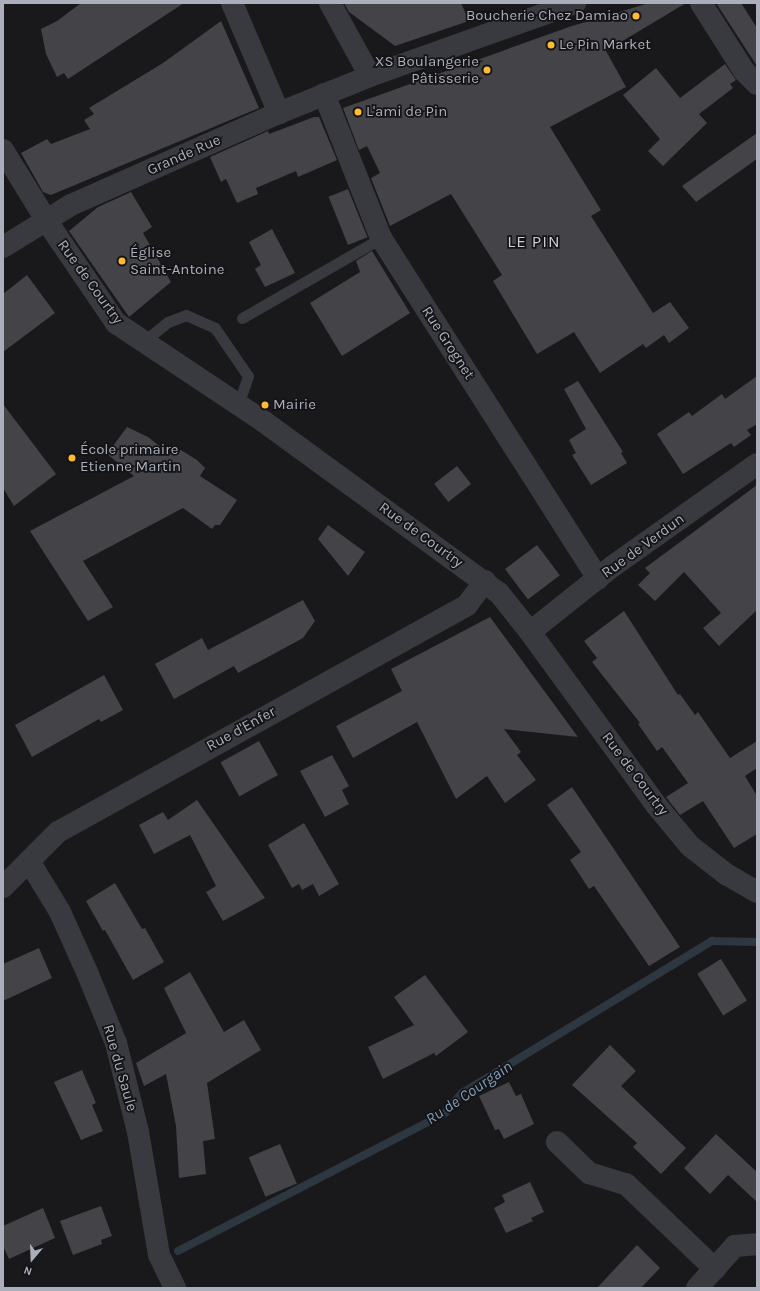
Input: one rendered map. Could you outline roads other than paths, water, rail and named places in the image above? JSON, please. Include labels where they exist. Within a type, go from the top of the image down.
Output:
[{"type":"street","points":[[232,3],[279,113]]},
{"type":"street","points":[[330,3],[370,76]]},
{"type":"street","name":"Grande Rue","points":[[3,247],[71,205],[279,113],[370,76],[575,3]]},
{"type":"street","points":[[701,3],[744,71],[757,84]]},
{"type":"street","name":"Rue Grognet","points":[[324,94],[381,238],[598,579]]},
{"type":"street","name":"Rue de Courtry","points":[[3,150],[46,220],[116,323],[238,405],[485,581],[499,593],[530,632],[656,806],[690,846],[726,874],[757,892]]},
{"type":"street","name":"Rue de Verdun","points":[[530,632],[598,579],[757,464]]},
{"type":"street","name":"Rue d'Enfer","points":[[3,887],[58,832],[467,605],[485,581]]},
{"type":"street","name":"Rue du Saule","points":[[29,861],[60,912],[88,972],[116,1043],[138,1132],[159,1255],[175,1288]]},
{"type":"street","points":[[557,1142],[589,1172],[626,1184],[715,1269]]},
{"type":"street","points":[[697,1288],[735,1246],[756,1244]]},
{"type":"lane","points":[[242,318],[381,238]]},
{"type":"lane","points":[[143,342],[168,322],[186,315],[214,328],[248,376],[238,405]]},
{"type":"waterway","name":"Ru de Courgain","points":[[178,1251],[445,1113],[462,1093],[712,941],[757,942]]},
{"type":"place","name":"Boucherie Chez Damiao","points":[[636,16]]},
{"type":"place","name":"Le Pin Market","points":[[551,45]]},
{"type":"place","name":"XS Boulangerie Pâtisserie","points":[[487,70]]},
{"type":"place","name":"L'ami de Pin","points":[[358,112]]},
{"type":"place","name":"Église Saint-Antoine","points":[[122,261]]},
{"type":"place","name":"Mairie","points":[[265,405]]},
{"type":"place","name":"École primaire Etienne Martin","points":[[72,458]]},
{"type":"district","name":"LE PIN","points":[[534,242]]}]
